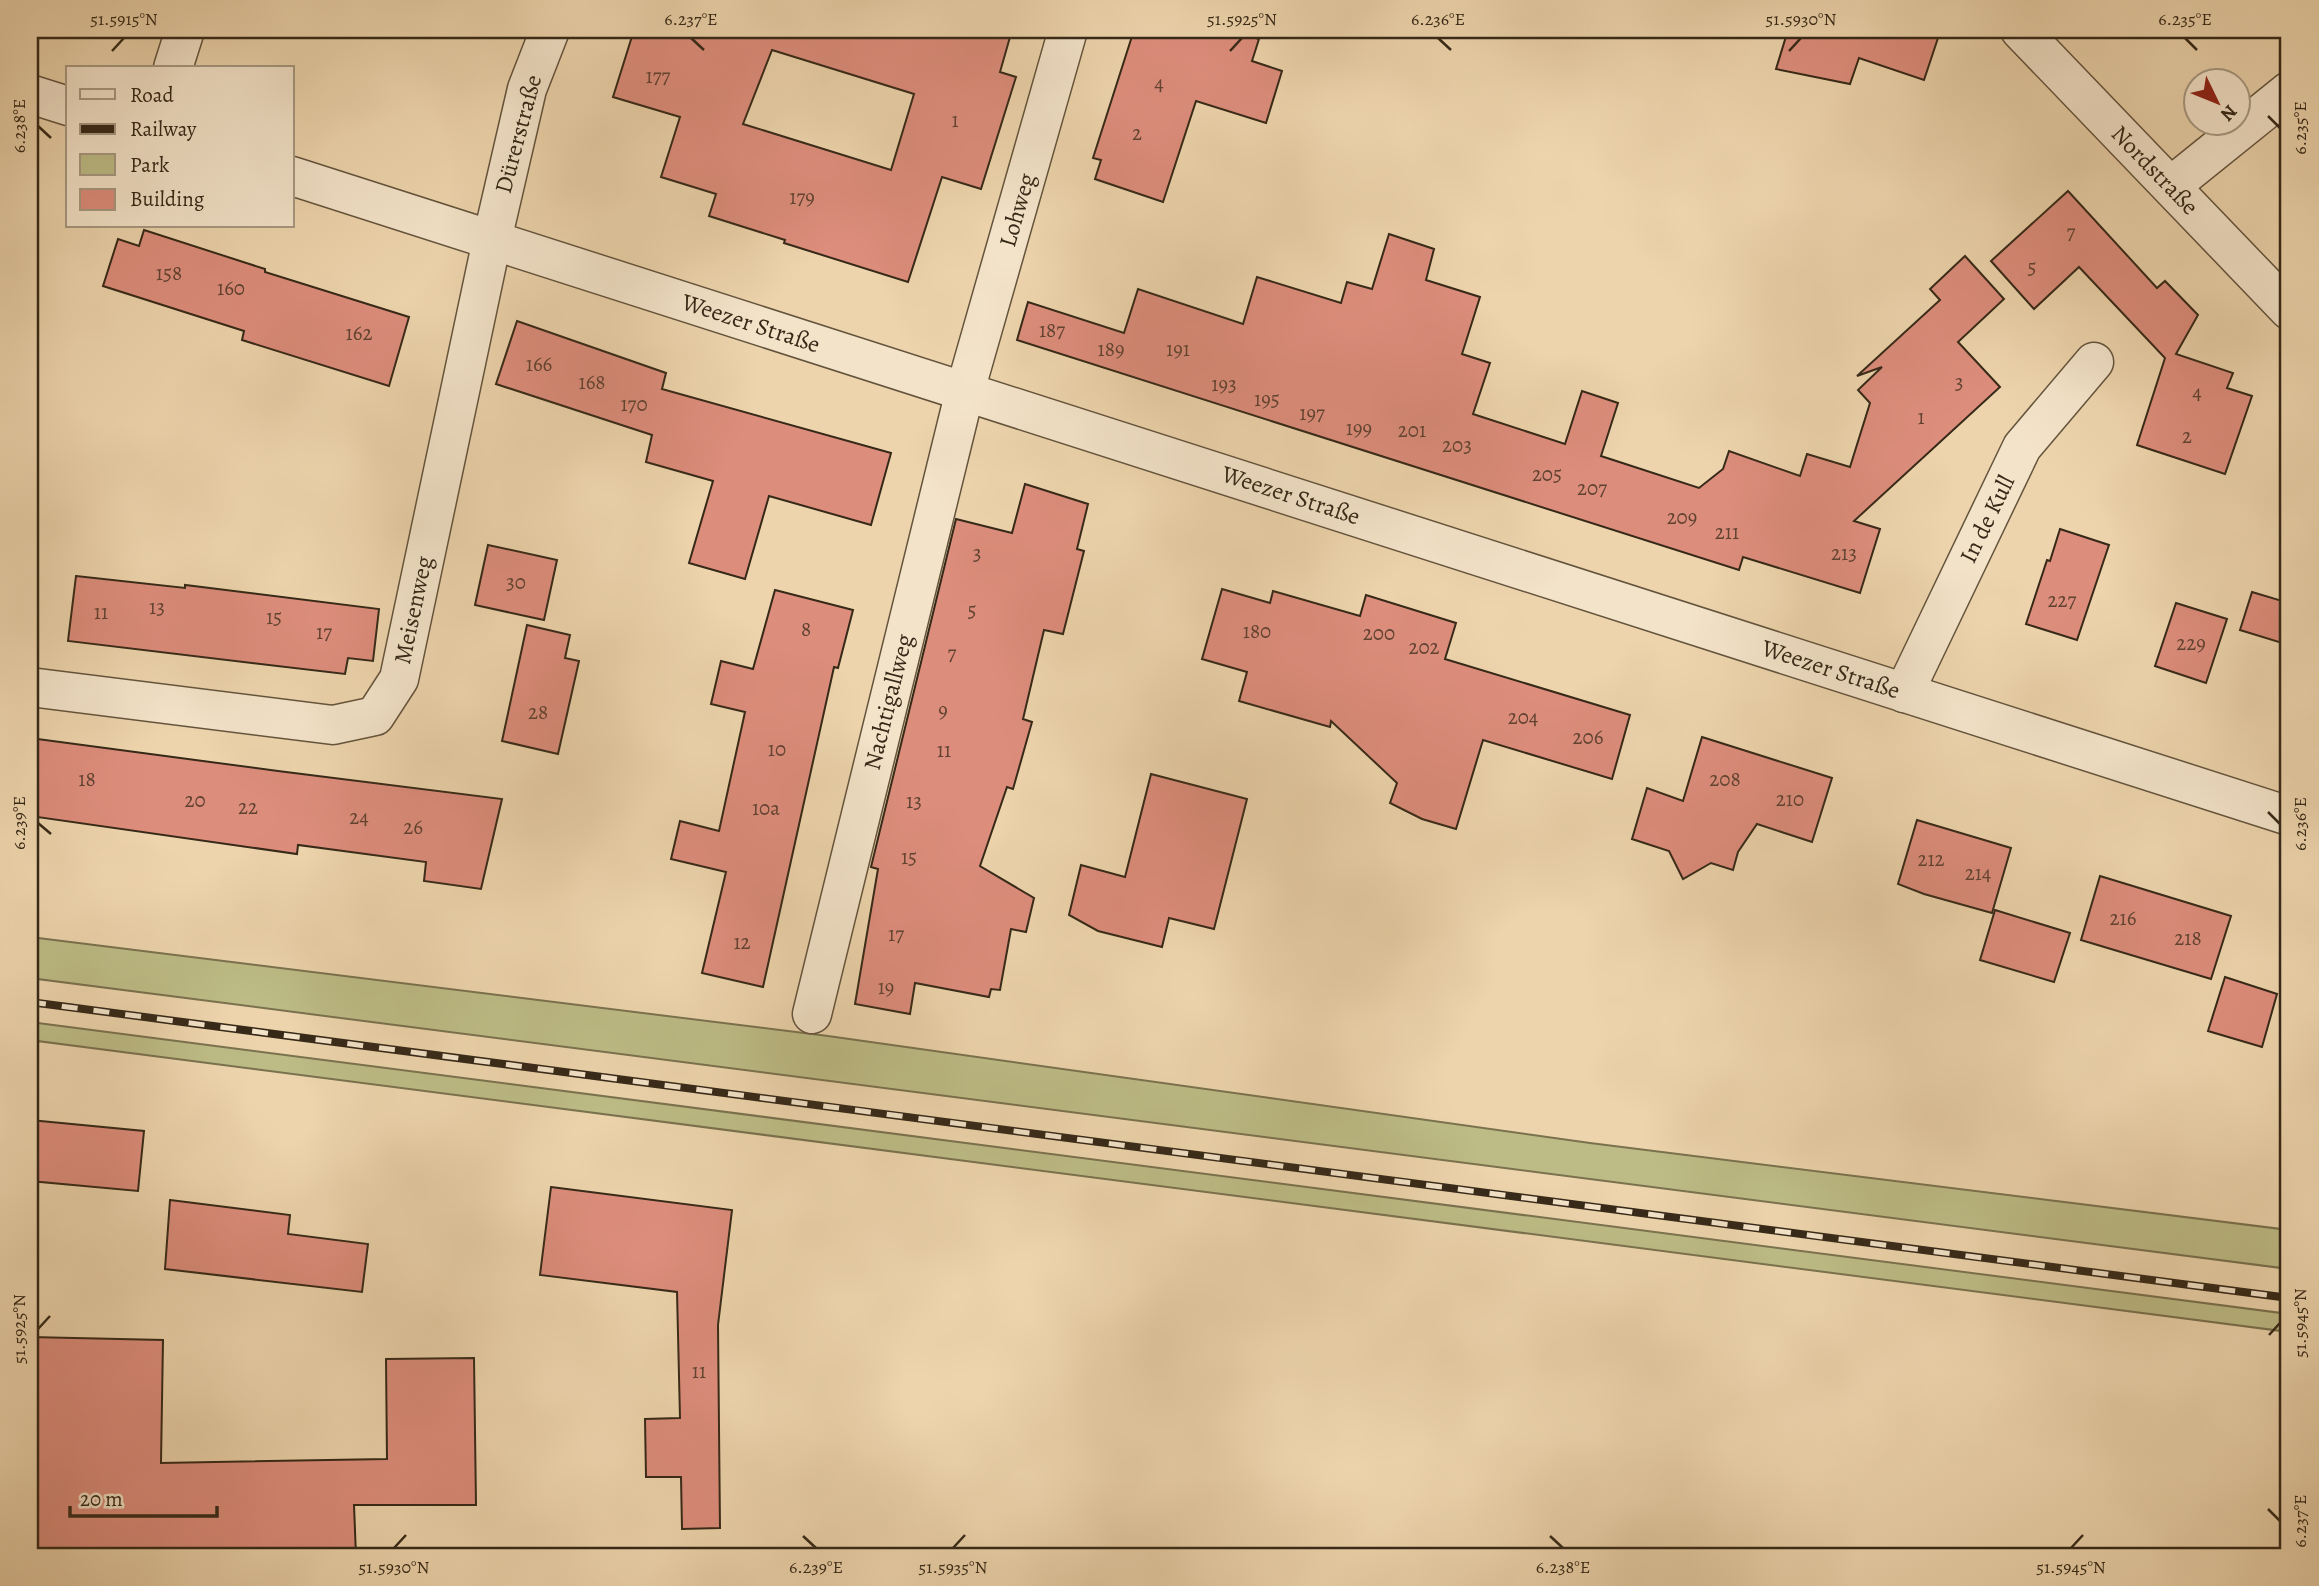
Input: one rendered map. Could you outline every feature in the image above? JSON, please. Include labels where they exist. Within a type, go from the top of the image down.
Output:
[{"type":"street","points":[[174,66],[185,30]]},
{"type":"street","name":"Dürerstraße","points":[[492,240],[527,89],[550,30]]},
{"type":"street","name":"Lohweg","points":[[965,391],[1068,30]]},
{"type":"street","name":"Nordstraße","points":[[2020,30],[2289,310]]},
{"type":"street","points":[[2171,186],[2289,91]]},
{"type":"street","points":[[30,94],[66,105]]},
{"type":"street","name":"Weezer Straße","points":[[294,177],[2289,816]]},
{"type":"street","name":"Meisenweg","points":[[30,687],[333,725],[375,716],[398,679],[492,240]]},
{"type":"street","name":"In de Kull","points":[[1904,693],[2022,447],[2094,362]]},
{"type":"street","name":"Nachtigallweg","points":[[812,1014],[965,391]]},
{"type":"green space","points":[[30,937],[828,1036],[1590,1143],[2289,1230],[2289,1269],[30,978]]},
{"type":"green space","points":[[30,1022],[2289,1314],[2289,1332],[30,1040]]},
{"type":"building","points":[[634,30],[1012,30],[1000,72],[1016,77],[981,189],[942,177],[908,282],[709,216],[716,194],[661,177],[680,117],[613,97]],"holes":[[[772,50],[914,94],[891,170],[743,124]]]},
{"type":"building","points":[[1134,30],[1228,30],[1259,39],[1252,61],[1282,71],[1266,123],[1196,101],[1163,202],[1095,179],[1101,160],[1093,158]]},
{"type":"building","points":[[1788,30],[1914,30],[1938,38],[1924,80],[1859,58],[1850,84],[1776,69]]},
{"type":"building","points":[[2068,191],[2157,288],[2165,281],[2198,315],[2176,354],[2233,373],[2227,388],[2252,396],[2225,474],[2137,445],[2165,358],[2079,267],[2034,309],[1991,261]]},
{"type":"building","points":[[144,230],[265,269],[265,272],[409,317],[389,386],[242,340],[244,331],[103,286],[118,239],[139,246]]},
{"type":"building","points":[[1389,234],[1434,249],[1426,280],[1480,297],[1462,354],[1490,363],[1473,414],[1565,444],[1582,391],[1618,403],[1601,456],[1699,488],[1723,469],[1729,451],[1800,476],[1807,454],[1850,467],[1870,403],[1858,390],[1882,367],[1857,376],[1940,300],[1930,289],[1965,256],[2004,299],[1958,342],[2000,387],[1854,521],[1880,529],[1860,593],[1743,557],[1739,570],[1017,340],[1028,302],[1124,333],[1138,289],[1243,324],[1257,277],[1341,303],[1347,282],[1372,289]]},
{"type":"building","points":[[517,321],[666,373],[662,389],[891,453],[871,525],[769,496],[745,579],[689,563],[713,481],[646,462],[652,435],[496,384]]},
{"type":"building","points":[[1025,484],[1088,504],[1077,549],[1084,551],[1063,634],[1044,630],[1023,719],[1032,722],[1013,789],[1007,787],[980,866],[1034,898],[1026,932],[1011,929],[1000,990],[991,989],[989,997],[915,983],[910,1014],[855,1004],[878,869],[871,867],[956,519],[1012,533]]},
{"type":"building","points":[[2060,529],[2109,545],[2077,640],[2026,624]]},
{"type":"building","points":[[488,545],[557,560],[544,620],[475,605]]},
{"type":"building","points":[[76,576],[185,588],[185,585],[379,609],[373,661],[348,658],[345,674],[68,641]]},
{"type":"building","points":[[1222,589],[1270,603],[1273,591],[1360,616],[1366,595],[1456,623],[1445,659],[1630,715],[1612,779],[1483,740],[1456,829],[1422,819],[1390,803],[1397,783],[1331,721],[1330,727],[1239,701],[1247,672],[1202,659]]},
{"type":"building","points":[[775,590],[853,610],[838,668],[834,667],[763,987],[702,973],[726,872],[671,859],[680,821],[719,831],[745,712],[711,704],[721,661],[753,669]]},
{"type":"building","points":[[2252,592],[2289,603],[2289,645],[2240,630]]},
{"type":"building","points":[[2176,603],[2227,619],[2206,683],[2155,666]]},
{"type":"building","points":[[527,625],[570,635],[565,658],[579,661],[558,754],[502,741]]},
{"type":"building","points":[[1702,737],[1832,778],[1812,842],[1757,824],[1738,852],[1733,870],[1711,863],[1683,879],[1669,851],[1632,839],[1647,788],[1683,801]]},
{"type":"building","points":[[30,738],[502,799],[481,889],[424,881],[426,862],[298,845],[297,854],[30,816]]},
{"type":"building","points":[[1151,774],[1247,799],[1214,929],[1169,918],[1162,947],[1098,931],[1069,915],[1081,865],[1125,877]]},
{"type":"building","points":[[1917,820],[2011,848],[1992,913],[1898,884]]},
{"type":"building","points":[[2100,876],[2231,916],[2211,979],[2081,940]]},
{"type":"building","points":[[1995,910],[2070,933],[2054,982],[1980,960]]},
{"type":"building","points":[[2225,977],[2277,994],[2262,1047],[2208,1031]]},
{"type":"building","points":[[30,1120],[144,1131],[138,1191],[30,1181]]},
{"type":"building","points":[[551,1187],[732,1210],[718,1325],[720,1528],[682,1529],[681,1477],[646,1477],[645,1419],[680,1418],[677,1292],[540,1275]]},
{"type":"building","points":[[170,1200],[290,1215],[288,1234],[368,1244],[362,1292],[165,1269]]},
{"type":"building","points":[[30,1337],[163,1340],[161,1463],[387,1459],[386,1359],[474,1358],[476,1505],[354,1505],[356,1556],[30,1556]]},
{"type":"railway","points":[[30,1002],[2289,1298]]}]
